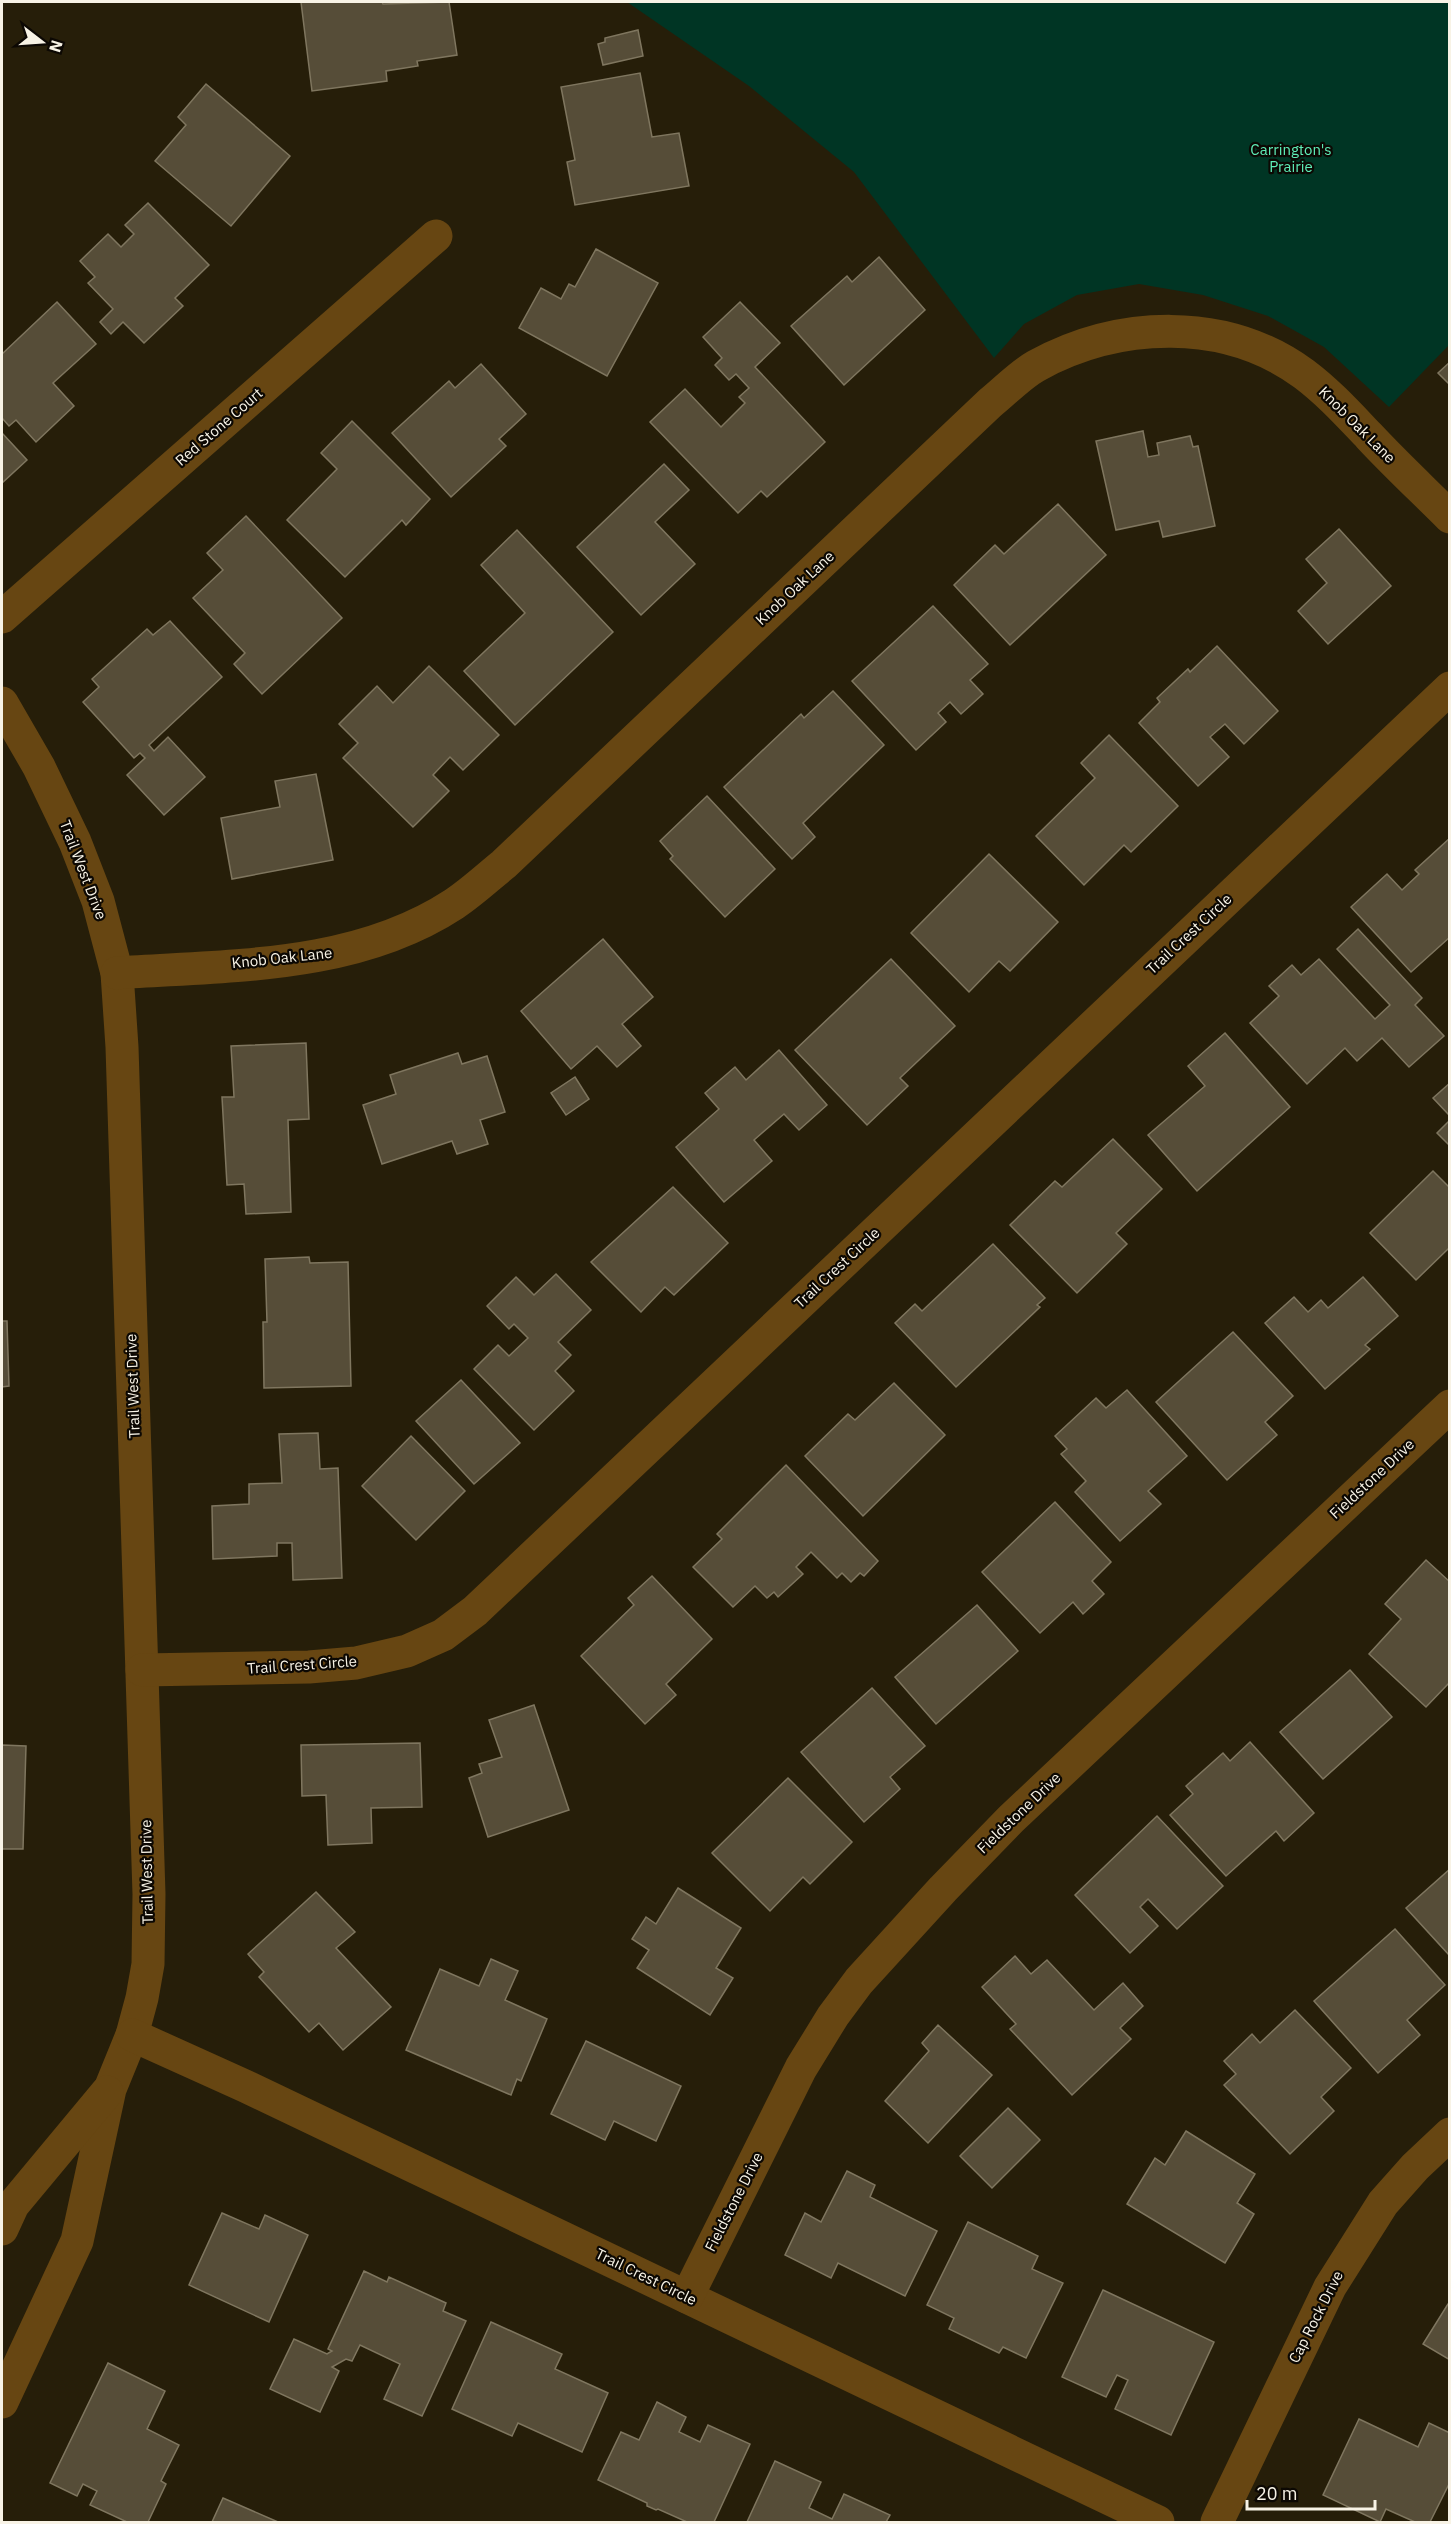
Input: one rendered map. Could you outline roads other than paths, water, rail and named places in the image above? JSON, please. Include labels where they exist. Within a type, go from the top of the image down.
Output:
[{"type":"street","name":"Red Stone Court","points":[[2,617],[436,236]]},
{"type":"street","name":"Knob Oak Lane","points":[[117,973],[312,958],[372,942],[409,927],[454,904],[504,864],[990,403],[1034,367],[1098,339],[1178,330],[1228,339],[1263,351],[1302,372],[1333,397],[1449,517]]},
{"type":"street","name":"Trail Crest Circle","points":[[142,1670],[309,1667],[356,1663],[407,1651],[443,1635],[475,1611],[1449,688]]},
{"type":"street","name":"Trail West Drive","points":[[2,703],[39,767],[75,843],[98,901],[117,973],[122,1047],[149,1894],[148,1964],[132,2035],[110,2088],[77,2241],[2,2402]]},
{"type":"street","name":"Fieldstone Drive","points":[[687,2297],[801,2068],[833,2016],[859,1981],[1011,1819],[1449,1406]]},
{"type":"street","name":"Trail Crest Circle","points":[[132,2035],[245,2086],[1158,2523]]},
{"type":"street","name":"Trail West Drive","points":[[2,2229],[13,2205],[110,2088]]},
{"type":"street","name":"Cap Rock Drive","points":[[1217,2523],[1330,2287],[1383,2203],[1449,2134]]},
{"type":"park label","name":"Carrington's Prairie","points":[[1291,158]]}]
